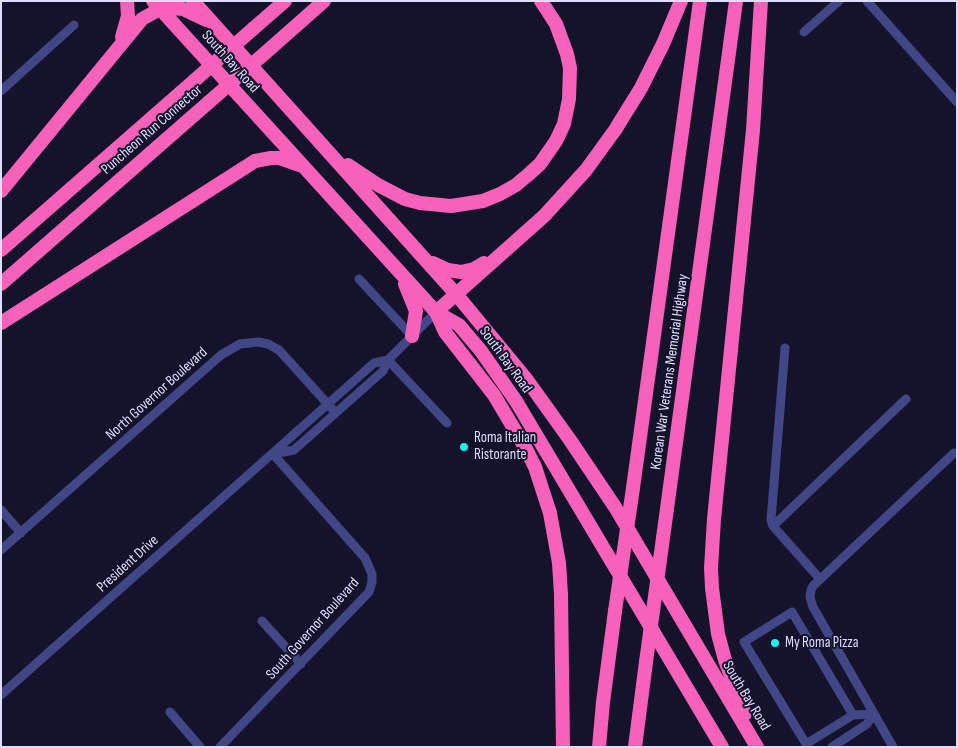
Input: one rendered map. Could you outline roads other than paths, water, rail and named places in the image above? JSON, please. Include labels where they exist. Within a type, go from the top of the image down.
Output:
[{"type":"highway","points":[[118,47],[127,24],[127,1]]},
{"type":"highway","name":"South Bay Road","points":[[193,1],[456,294],[527,380],[594,475],[757,747]]},
{"type":"highway","name":"Puncheon Run Connector","points":[[1,250],[285,1]]},
{"type":"highway","name":"Puncheon Run Connector","points":[[1,284],[324,1]]},
{"type":"highway","points":[[305,18],[332,1]]},
{"type":"highway","points":[[330,153],[378,185],[405,199],[420,203],[451,206],[467,204],[492,198],[516,185],[540,164],[556,140],[564,124],[569,99],[570,68],[562,36],[541,1]]},
{"type":"highway","points":[[563,747],[560,579],[555,535],[550,513],[535,468],[526,449],[494,395],[445,332],[436,312],[544,216],[570,189],[629,109],[652,68],[681,1]]},
{"type":"highway","name":"Korean War Veterans Memorial Highway","points":[[599,747],[615,611],[700,1]]},
{"type":"highway","name":"Korean War Veterans Memorial Highway","points":[[635,747],[736,1]]},
{"type":"highway","points":[[757,747],[725,660],[715,614],[711,568],[714,519],[752,139],[761,1]]},
{"type":"highway","points":[[1,191],[118,47],[157,5],[183,9],[214,24]]},
{"type":"highway","name":"South Bay Road","points":[[157,5],[436,312],[460,325],[501,378],[546,450],[722,747]]},
{"type":"highway","points":[[1,322],[255,162],[278,158],[304,166]]},
{"type":"highway","points":[[424,259],[448,270],[461,272],[474,269],[506,249]]},
{"type":"highway","points":[[401,274],[416,311],[412,336]]},
{"type":"street","points":[[804,32],[839,1]]},
{"type":"street","points":[[866,1],[957,102]]},
{"type":"street","points":[[1,91],[74,25]]},
{"type":"street","points":[[359,278],[412,336]]},
{"type":"street","name":"President Drive","points":[[273,454],[294,450],[383,371],[388,360],[436,312]]},
{"type":"street","name":"North Governor Boulevard","points":[[1,550],[221,355],[240,344],[258,342],[268,344],[279,350],[335,412]]},
{"type":"street","points":[[785,348],[771,520],[773,526],[820,578]]},
{"type":"street","points":[[388,360],[447,424]]},
{"type":"street","name":"President Drive","points":[[1,695],[374,363],[388,360]]},
{"type":"street","points":[[773,526],[906,398]]},
{"type":"street","points":[[893,747],[813,607],[810,598],[811,590],[820,578],[954,453]]},
{"type":"street","name":"South Governor Boulevard","points":[[220,747],[369,592],[372,582],[372,574],[365,558],[273,454]]},
{"type":"street","points":[[1,510],[21,533]]},
{"type":"street","points":[[853,715],[792,612],[744,642],[807,745],[853,715],[874,714]]},
{"type":"street","points":[[262,622],[301,664]]},
{"type":"street","points":[[170,712],[200,747]]},
{"type":"street","points":[[832,747],[867,724],[874,714]]},
{"type":"place","name":"Roma Italian Ristorante","points":[[464,447]]},
{"type":"place","name":"My Roma Pizza","points":[[775,643]]}]
